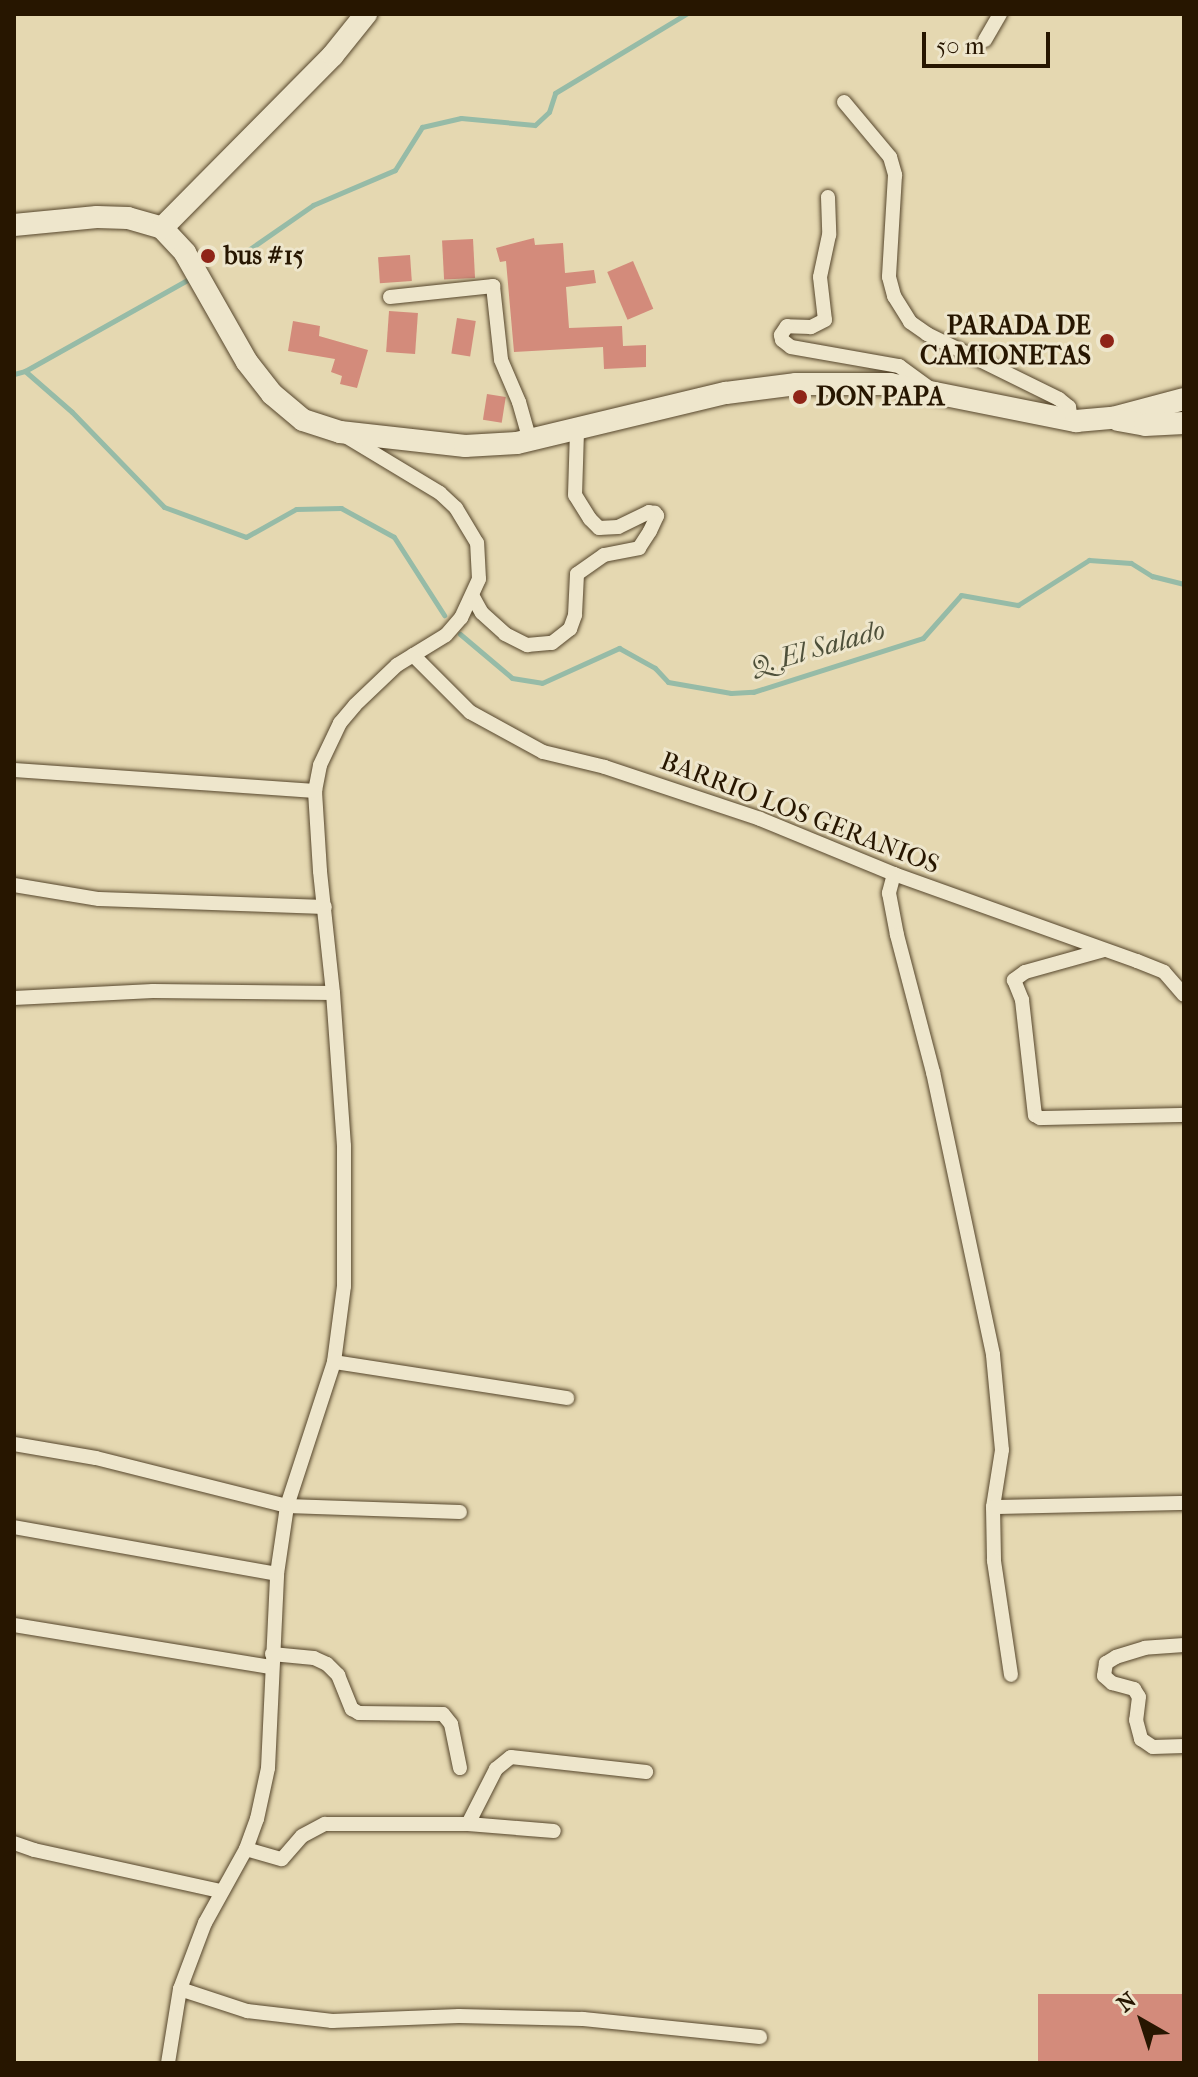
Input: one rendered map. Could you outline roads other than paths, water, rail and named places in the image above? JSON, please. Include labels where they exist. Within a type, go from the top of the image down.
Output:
[{"type":"main road","points":[[162,228],[333,55],[366,14]]},
{"type":"main road","points":[[14,225],[97,217],[128,218],[162,228],[185,253],[247,362],[272,394],[303,420],[340,432],[465,446],[530,441],[726,393],[796,384],[890,384],[1071,420],[1113,418],[1184,399]]},
{"type":"main road","points":[[1113,418],[1145,425],[1184,423]]},
{"type":"street","points":[[985,40],[1000,14]]},
{"type":"street","points":[[844,102],[890,157],[895,175],[889,277],[894,296],[910,322],[927,334],[1059,399],[1069,407],[1071,420]]},
{"type":"street","points":[[828,197],[829,235],[820,277],[825,320],[811,327],[787,326],[781,335],[782,340],[791,347],[899,366],[938,394]]},
{"type":"street","points":[[390,297],[493,286],[501,360],[519,402],[530,441]]},
{"type":"street","points":[[473,597],[482,613],[505,634],[527,645],[552,643],[570,629],[575,615],[577,574],[604,555],[639,548],[650,531],[657,516],[655,513],[649,512],[618,527],[599,528],[590,519],[575,495],[577,431]]},
{"type":"street","points":[[168,2063],[180,1989],[220,1891],[246,1849],[268,1768],[277,1574],[287,1506],[334,1362],[344,1286],[344,1146],[315,791],[320,765],[340,723],[371,689],[413,655],[446,635],[473,597],[480,561],[477,543],[456,508],[440,493],[340,432]]},
{"type":"street","name":"BARRIO LOS GERANIOS","points":[[413,655],[442,688],[470,712],[543,752],[605,767],[760,819],[894,874],[1104,949],[1164,972],[1184,995]]},
{"type":"street","points":[[14,770],[315,791]]},
{"type":"street","points":[[894,874],[889,893],[897,935],[933,1072],[993,1355],[1002,1450],[993,1507],[997,1595],[1011,1675]]},
{"type":"street","points":[[14,885],[99,899],[325,907]]},
{"type":"street","points":[[1104,949],[1025,972],[1014,980],[1022,1000],[1035,1115],[1040,1118],[1184,1115]]},
{"type":"street","points":[[14,998],[153,991],[333,993]]},
{"type":"street","points":[[334,1362],[567,1398]]},
{"type":"street","points":[[14,1444],[96,1458],[287,1506],[460,1512]]},
{"type":"street","points":[[993,1507],[1184,1503]]},
{"type":"street","points":[[14,1527],[277,1574]]},
{"type":"street","points":[[14,1625],[272,1660],[314,1658],[327,1664],[338,1675],[352,1709],[359,1713],[443,1714],[451,1724],[460,1768]]},
{"type":"street","points":[[1184,1645],[1145,1648],[1116,1657],[1106,1663],[1104,1676],[1112,1683],[1134,1689],[1139,1697],[1136,1720],[1141,1739],[1153,1747],[1184,1746]]},
{"type":"street","points":[[468,1824],[496,1769],[511,1757],[646,1772]]},
{"type":"street","points":[[246,1849],[282,1859],[302,1836],[325,1824],[468,1824],[554,1831]]},
{"type":"street","points":[[14,1843],[220,1891]]},
{"type":"street","points":[[180,1989],[247,2011],[332,2021],[459,2016],[567,2018],[760,2037]]},
{"type":"waterway","points":[[231,262],[313,205],[395,170],[422,127],[461,118],[535,125],[549,112],[555,93],[686,14]]},
{"type":"waterway","points":[[14,374],[25,371],[187,280]]},
{"type":"waterway","points":[[25,371],[72,412],[164,507],[246,537],[296,509],[341,508],[394,537],[444,615]]},
{"type":"waterway","name":"Q. El Salado","points":[[460,634],[512,678],[542,683],[619,648],[655,668],[668,682],[731,693],[753,692],[923,638],[961,595],[1018,605],[1089,560],[1131,563],[1152,576],[1184,584]]},
{"type":"place","name":"bus #15","points":[[208,256]]},
{"type":"place","name":"PARADA DE CAMIONETAS","points":[[1107,341]]},
{"type":"place","name":"DON PAPA","points":[[800,397]]}]
